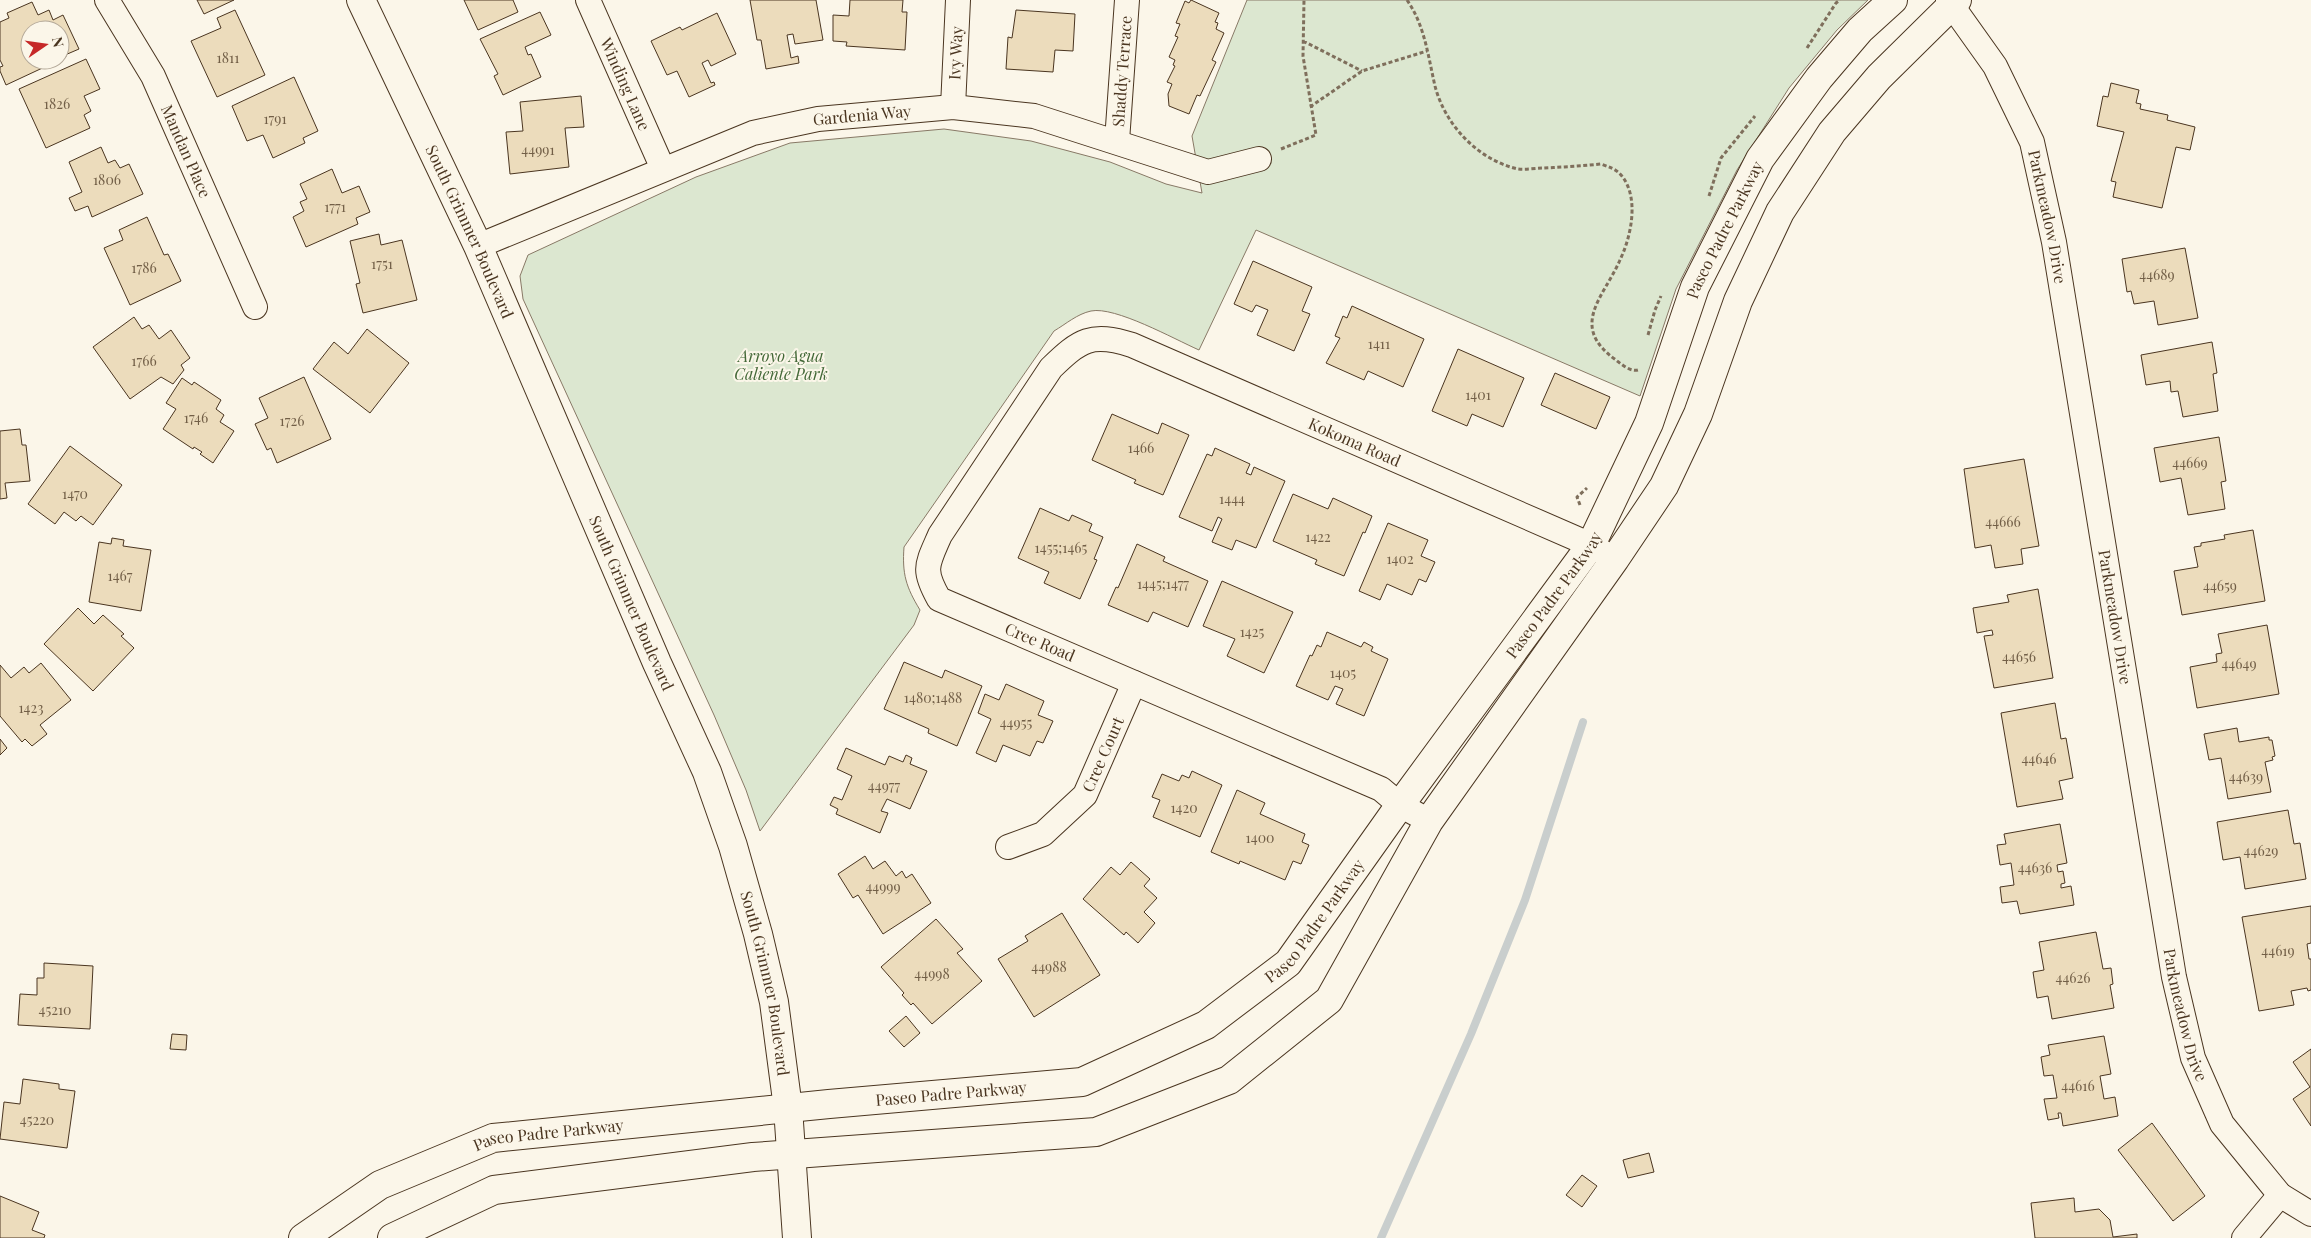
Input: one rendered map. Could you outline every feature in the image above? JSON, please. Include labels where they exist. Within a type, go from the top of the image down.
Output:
[{"type":"main road","name":"South Grimmer Boulevard","points":[[361,0],[478,246],[657,663],[707,772],[733,846],[758,934],[774,1002],[788,1108],[797,1238]]},
{"type":"main road","name":"Paseo Padre Parkway","points":[[303,1238],[380,1186],[493,1138],[788,1108],[1082,1082],[1206,1025],[1288,963],[1400,805],[1591,545],[1649,423],[1695,287],[1760,159],[1819,78],[1860,30],[1893,0]]},
{"type":"main road","name":"Paseo Padre Parkway","points":[[392,1238],[494,1190],[792,1153],[1096,1132],[1229,1080],[1329,1000],[1429,821],[1615,560],[1664,486],[1698,414],[1738,301],[1780,212],[1832,132],[1879,77],[1952,1]]},
{"type":"street","name":"Mandan Place","points":[[107,0],[153,76],[255,307]]},
{"type":"street","name":"Winding Lane","points":[[588,0],[663,168]]},
{"type":"street","name":"Ivy Way","points":[[953,107],[958,0]]},
{"type":"street","name":"Shaddy Terrace","points":[[1117,141],[1127,0]]},
{"type":"street","name":"Parkmeadow Drive","points":[[1952,1],[1995,66],[2032,142],[2054,242],[2174,976],[2193,1058],[2222,1124],[2280,1194],[2311,1214]]},
{"type":"street","name":"Gardenia Way","points":[[478,246],[753,132],[818,119],[953,107],[1034,116],[1117,141],[1208,172],[1258,159]]},
{"type":"street","name":"Kokoma Road","points":[[1091,339],[1110,338],[1132,345],[1591,545],[1615,560]]},
{"type":"street","name":"Cree Road","points":[[1091,339],[1072,348],[1051,368],[940,535],[928,564],[929,580],[939,599],[1381,789],[1400,805],[1429,821]]},
{"type":"street","name":"Cree Court","points":[[1008,847],[1043,834],[1085,795],[1134,683]]},
{"type":"street","points":[[2244,1238],[2280,1194]]},
{"type":"path","points":[[1258,159],[1316,135],[1310,107],[1303,41],[1304,0]]},
{"type":"path","points":[[1407,0],[1414,10],[1425,37],[1442,106],[1455,126],[1473,146],[1498,162],[1519,169],[1601,164],[1613,168],[1622,176],[1629,190],[1631,220],[1620,260],[1592,312],[1593,329],[1598,343],[1607,354],[1628,369],[1638,371],[1640,362]]},
{"type":"path","points":[[1804,52],[1836,3],[1840,0]]},
{"type":"path","points":[[1303,41],[1362,71]]},
{"type":"path","points":[[1310,107],[1362,71],[1427,51]]},
{"type":"path","points":[[1708,200],[1721,158],[1761,109]]},
{"type":"path","points":[[1648,336],[1655,310],[1663,293]]},
{"type":"green space","name":"Arroyo Agua Caliente Park","points":[[1247,0],[1868,0],[1837,30],[1789,88],[1737,170],[1676,289],[1640,396],[1256,230],[1199,350],[1129,318],[1102,311],[1091,311],[1081,314],[1054,331],[904,547],[904,573],[911,594],[920,610],[914,625],[760,831],[746,790],[714,715],[523,299],[520,276],[528,255],[696,177],[790,143],[944,129],[1031,141],[1110,162],[1166,184],[1202,193],[1192,136]]},
{"type":"building","points":[[197,0],[234,0],[204,14]]},
{"type":"building","points":[[464,0],[513,0],[518,12],[478,30]]},
{"type":"building","points":[[750,0],[816,0],[823,40],[795,44],[793,34],[787,35],[791,58],[798,56],[799,63],[766,69],[761,40],[757,40]]},
{"type":"building","points":[[850,0],[903,0],[902,12],[907,12],[905,50],[846,46],[847,42],[833,41],[833,15],[849,16]]},
{"type":"building","points":[[1191,0],[1219,13],[1215,22],[1218,23],[1216,29],[1224,33],[1212,60],[1216,62],[1200,96],[1197,95],[1189,114],[1169,106],[1168,94],[1172,84],[1167,82],[1175,66],[1173,65],[1175,60],[1169,57],[1178,37],[1175,36],[1180,24],[1176,23],[1185,1],[1189,3]]},
{"type":"building","points":[[32,2],[38,15],[49,10],[53,20],[20,20],[20,70],[38,70],[6,85],[0,71],[0,67],[3,66],[0,60],[0,22],[9,18],[7,13]]},
{"type":"building","points":[[235,10],[265,75],[217,97],[191,41],[221,28],[217,18]]},
{"type":"building","points":[[1016,10],[1075,14],[1073,51],[1055,50],[1053,72],[1006,69],[1008,37],[1012,38]]},
{"type":"building","points":[[540,12],[551,35],[525,47],[528,55],[531,54],[541,77],[503,95],[494,76],[498,74],[480,39]]},
{"type":"building","points":[[717,13],[736,54],[711,66],[708,60],[702,63],[711,83],[714,82],[715,85],[689,97],[677,71],[667,75],[651,41],[680,27],[682,30]]},
{"type":"building","points":[[63,15],[65,20],[53,20]]},
{"type":"building","points":[[70,30],[79,49],[70,53]]},
{"type":"building","points":[[86,59],[100,89],[84,96],[91,111],[84,115],[90,128],[46,148],[19,89],[61,70],[70,70],[70,66]]},
{"type":"building","points":[[294,77],[318,131],[303,138],[305,143],[273,158],[263,135],[247,141],[232,106]]},
{"type":"building","points":[[2111,83],[2139,90],[2136,103],[2141,104],[2140,109],[2168,115],[2167,120],[2195,127],[2190,150],[2176,147],[2162,208],[2113,197],[2116,182],[2111,181],[2124,132],[2097,126],[2103,96],[2108,97]]},
{"type":"building","points":[[581,96],[584,127],[565,128],[569,167],[510,174],[506,132],[523,131],[520,102]]},
{"type":"building","points":[[101,147],[108,163],[115,160],[120,168],[129,164],[143,194],[92,217],[88,206],[75,211],[69,198],[82,192],[69,162]]},
{"type":"building","points":[[332,169],[342,193],[359,186],[370,212],[356,218],[358,224],[306,247],[293,217],[304,211],[300,202],[307,199],[300,184]]},
{"type":"building","points":[[147,217],[164,255],[168,254],[181,281],[130,305],[104,248],[123,240],[119,230]]},
{"type":"building","points":[[379,234],[381,245],[402,240],[417,300],[363,313],[356,284],[360,283],[350,241]]},
{"type":"building","points":[[2185,248],[2198,318],[2158,325],[2154,301],[2134,304],[2131,291],[2127,292],[2122,259]]},
{"type":"building","points":[[1253,261],[1312,287],[1302,311],[1310,314],[1294,351],[1257,335],[1268,310],[1256,305],[1252,312],[1234,304]]},
{"type":"building","points":[[1352,306],[1424,339],[1403,387],[1368,371],[1364,380],[1326,363],[1340,338],[1335,336],[1343,316],[1347,318]]},
{"type":"building","points":[[134,317],[142,329],[149,325],[159,339],[171,330],[190,358],[181,365],[184,370],[173,384],[161,377],[130,399],[93,347]]},
{"type":"building","points":[[367,329],[409,363],[370,413],[313,369],[334,342],[348,354]]},
{"type":"building","points":[[2212,342],[2217,373],[2213,374],[2218,411],[2183,417],[2178,391],[2171,392],[2170,381],[2146,385],[2141,355]]},
{"type":"building","points":[[1458,349],[1524,378],[1503,427],[1472,414],[1467,426],[1432,411]]},
{"type":"building","points":[[1555,373],[1610,397],[1596,429],[1541,405]]},
{"type":"building","points":[[304,377],[331,439],[277,463],[271,448],[267,450],[255,424],[268,418],[259,398]]},
{"type":"building","points":[[182,378],[192,385],[194,382],[221,400],[216,409],[224,415],[220,422],[234,431],[213,463],[200,454],[202,452],[194,447],[193,449],[163,429],[176,409],[166,403]]},
{"type":"building","points":[[1112,414],[1158,434],[1162,423],[1189,435],[1163,495],[1134,483],[1136,480],[1092,460]]},
{"type":"building","points":[[20,429],[22,445],[26,445],[30,481],[5,483],[7,498],[0,499],[0,431]]},
{"type":"building","points":[[2219,437],[2226,481],[2221,482],[2225,509],[2188,515],[2181,478],[2160,482],[2154,448]]},
{"type":"building","points":[[70,446],[122,485],[93,525],[81,516],[76,521],[64,512],[55,524],[28,504]]},
{"type":"building","points":[[1215,448],[1250,464],[1246,473],[1251,475],[1254,467],[1285,481],[1256,548],[1236,540],[1232,550],[1212,542],[1222,519],[1218,517],[1212,531],[1179,517],[1207,454],[1212,456]]},
{"type":"building","points":[[2024,459],[2039,546],[2021,549],[2023,564],[1995,568],[1991,545],[1975,548],[1964,469]]},
{"type":"building","points":[[1293,494],[1328,509],[1333,498],[1372,516],[1344,576],[1315,564],[1317,560],[1273,541]]},
{"type":"building","points":[[1040,508],[1069,521],[1072,515],[1092,524],[1089,531],[1103,537],[1094,559],[1097,560],[1080,599],[1044,583],[1049,572],[1018,558]]},
{"type":"building","points":[[1388,523],[1428,540],[1421,556],[1435,562],[1426,582],[1419,579],[1412,595],[1387,584],[1380,600],[1359,591]]},
{"type":"building","points":[[2253,530],[2265,601],[2182,615],[2174,571],[2198,567],[2194,547],[2201,546],[2201,543],[2225,539],[2224,535]]},
{"type":"building","points":[[112,538],[124,540],[123,546],[151,550],[141,611],[89,602],[99,542],[111,544]]},
{"type":"building","points":[[1137,544],[1165,557],[1163,561],[1208,581],[1188,627],[1153,612],[1148,622],[1108,605],[1116,587],[1118,588]]},
{"type":"building","points":[[1222,581],[1293,612],[1264,673],[1227,656],[1235,639],[1203,626]]},
{"type":"building","points":[[2038,589],[2053,678],[1994,688],[1984,636],[1993,635],[1992,630],[1977,633],[1973,608],[2009,602],[2007,595]]},
{"type":"building","points":[[78,608],[94,624],[103,615],[124,634],[121,636],[134,648],[93,691],[44,644]]},
{"type":"building","points":[[2267,625],[2279,694],[2197,708],[2190,667],[2217,662],[2216,654],[2222,653],[2218,634]]},
{"type":"building","points":[[1327,632],[1361,647],[1364,642],[1373,647],[1371,651],[1388,659],[1364,716],[1336,704],[1343,689],[1335,686],[1328,700],[1296,686],[1310,655],[1312,656],[1317,645],[1321,647]]},
{"type":"building","points":[[904,662],[942,678],[945,670],[982,686],[957,746],[928,733],[929,729],[884,709]]},
{"type":"building","points":[[41,663],[71,700],[40,725],[47,734],[32,746],[25,739],[22,742],[0,716],[0,665],[11,678],[24,667],[29,673]]},
{"type":"building","points":[[1006,684],[1044,701],[1038,715],[1053,721],[1043,743],[1037,741],[1030,756],[1003,745],[996,762],[976,753],[991,719],[978,713],[985,694],[999,700]]},
{"type":"building","points":[[2055,703],[2061,739],[2066,738],[2073,778],[2059,781],[2063,799],[2017,807],[2001,713]]},
{"type":"building","points":[[2237,728],[2239,742],[2269,737],[2269,740],[2272,740],[2275,756],[2272,757],[2273,760],[2265,762],[2271,792],[2228,799],[2221,758],[2209,760],[2204,734]]},
{"type":"building","points":[[0,739],[7,748],[0,755]]},
{"type":"building","points":[[846,748],[885,765],[889,756],[903,762],[906,755],[912,758],[910,764],[927,771],[910,809],[887,799],[881,811],[888,813],[880,833],[836,814],[838,809],[830,805],[834,797],[842,800],[852,776],[837,769]]},
{"type":"building","points":[[1192,771],[1222,785],[1200,837],[1153,817],[1160,800],[1152,797],[1162,774],[1179,781],[1182,775],[1189,778]]},
{"type":"building","points":[[1237,790],[1265,803],[1260,814],[1305,834],[1302,842],[1309,845],[1301,864],[1293,861],[1285,880],[1240,861],[1239,864],[1211,852]]},
{"type":"building","points":[[2288,810],[2294,844],[2300,843],[2306,879],[2245,889],[2240,857],[2223,860],[2217,822]]},
{"type":"building","points":[[2060,824],[2067,863],[2057,865],[2058,872],[2063,871],[2065,883],[2061,884],[2061,888],[2071,886],[2074,905],[2020,914],[2017,901],[2002,903],[2000,887],[2014,885],[2011,863],[2000,865],[1997,845],[2006,844],[2004,834]]},
{"type":"building","points":[[865,856],[873,869],[885,861],[896,876],[902,871],[906,878],[912,874],[931,903],[883,934],[858,895],[853,898],[838,874]]},
{"type":"building","points":[[1131,862],[1150,879],[1144,886],[1157,898],[1144,912],[1155,923],[1138,943],[1126,932],[1124,935],[1083,899],[1111,867],[1120,875]]},
{"type":"building","points":[[2311,906],[2311,943],[2307,944],[2309,959],[2311,959],[2311,990],[2308,991],[2307,988],[2291,991],[2294,1005],[2259,1011],[2242,917]]},
{"type":"building","points":[[1062,913],[1100,975],[1034,1017],[998,959],[1028,941],[1025,936]]},
{"type":"building","points":[[936,919],[963,949],[957,953],[982,981],[932,1024],[913,1003],[911,1005],[902,995],[904,993],[881,967]]},
{"type":"building","points":[[2096,932],[2103,969],[2111,968],[2113,984],[2110,985],[2114,1008],[2052,1019],[2048,996],[2037,998],[2033,972],[2044,970],[2039,942]]},
{"type":"building","points":[[44,963],[93,966],[90,1029],[18,1025],[20,994],[37,995],[37,978],[44,978]]},
{"type":"building","points":[[906,1016],[920,1033],[904,1047],[889,1031]]},
{"type":"building","points":[[172,1034],[187,1035],[186,1050],[170,1049]]},
{"type":"building","points":[[2104,1036],[2111,1074],[2100,1076],[2104,1099],[2115,1097],[2118,1116],[2063,1126],[2061,1113],[2058,1113],[2059,1118],[2048,1120],[2044,1099],[2057,1098],[2053,1075],[2044,1076],[2041,1057],[2050,1055],[2048,1045]]},
{"type":"building","points":[[2311,1049],[2311,1126],[2293,1099],[2310,1087],[2293,1062]]},
{"type":"building","points":[[23,1079],[59,1084],[59,1089],[75,1091],[67,1148],[0,1139],[4,1102],[20,1104]]},
{"type":"building","points":[[2152,1123],[2205,1196],[2173,1221],[2118,1150]]},
{"type":"building","points":[[1649,1153],[1654,1172],[1628,1178],[1623,1160]]},
{"type":"building","points":[[1582,1175],[1597,1186],[1582,1207],[1566,1195]]},
{"type":"building","points":[[0,1196],[39,1212],[32,1230],[45,1235],[44,1238],[0,1238]]},
{"type":"building","points":[[2074,1198],[2075,1212],[2099,1209],[2110,1220],[2113,1237],[2137,1234],[2137,1238],[2035,1238],[2031,1203]]},
{"type":"waterway","points":[[1381,1238],[1471,1034],[1525,900],[1583,722]]}]
